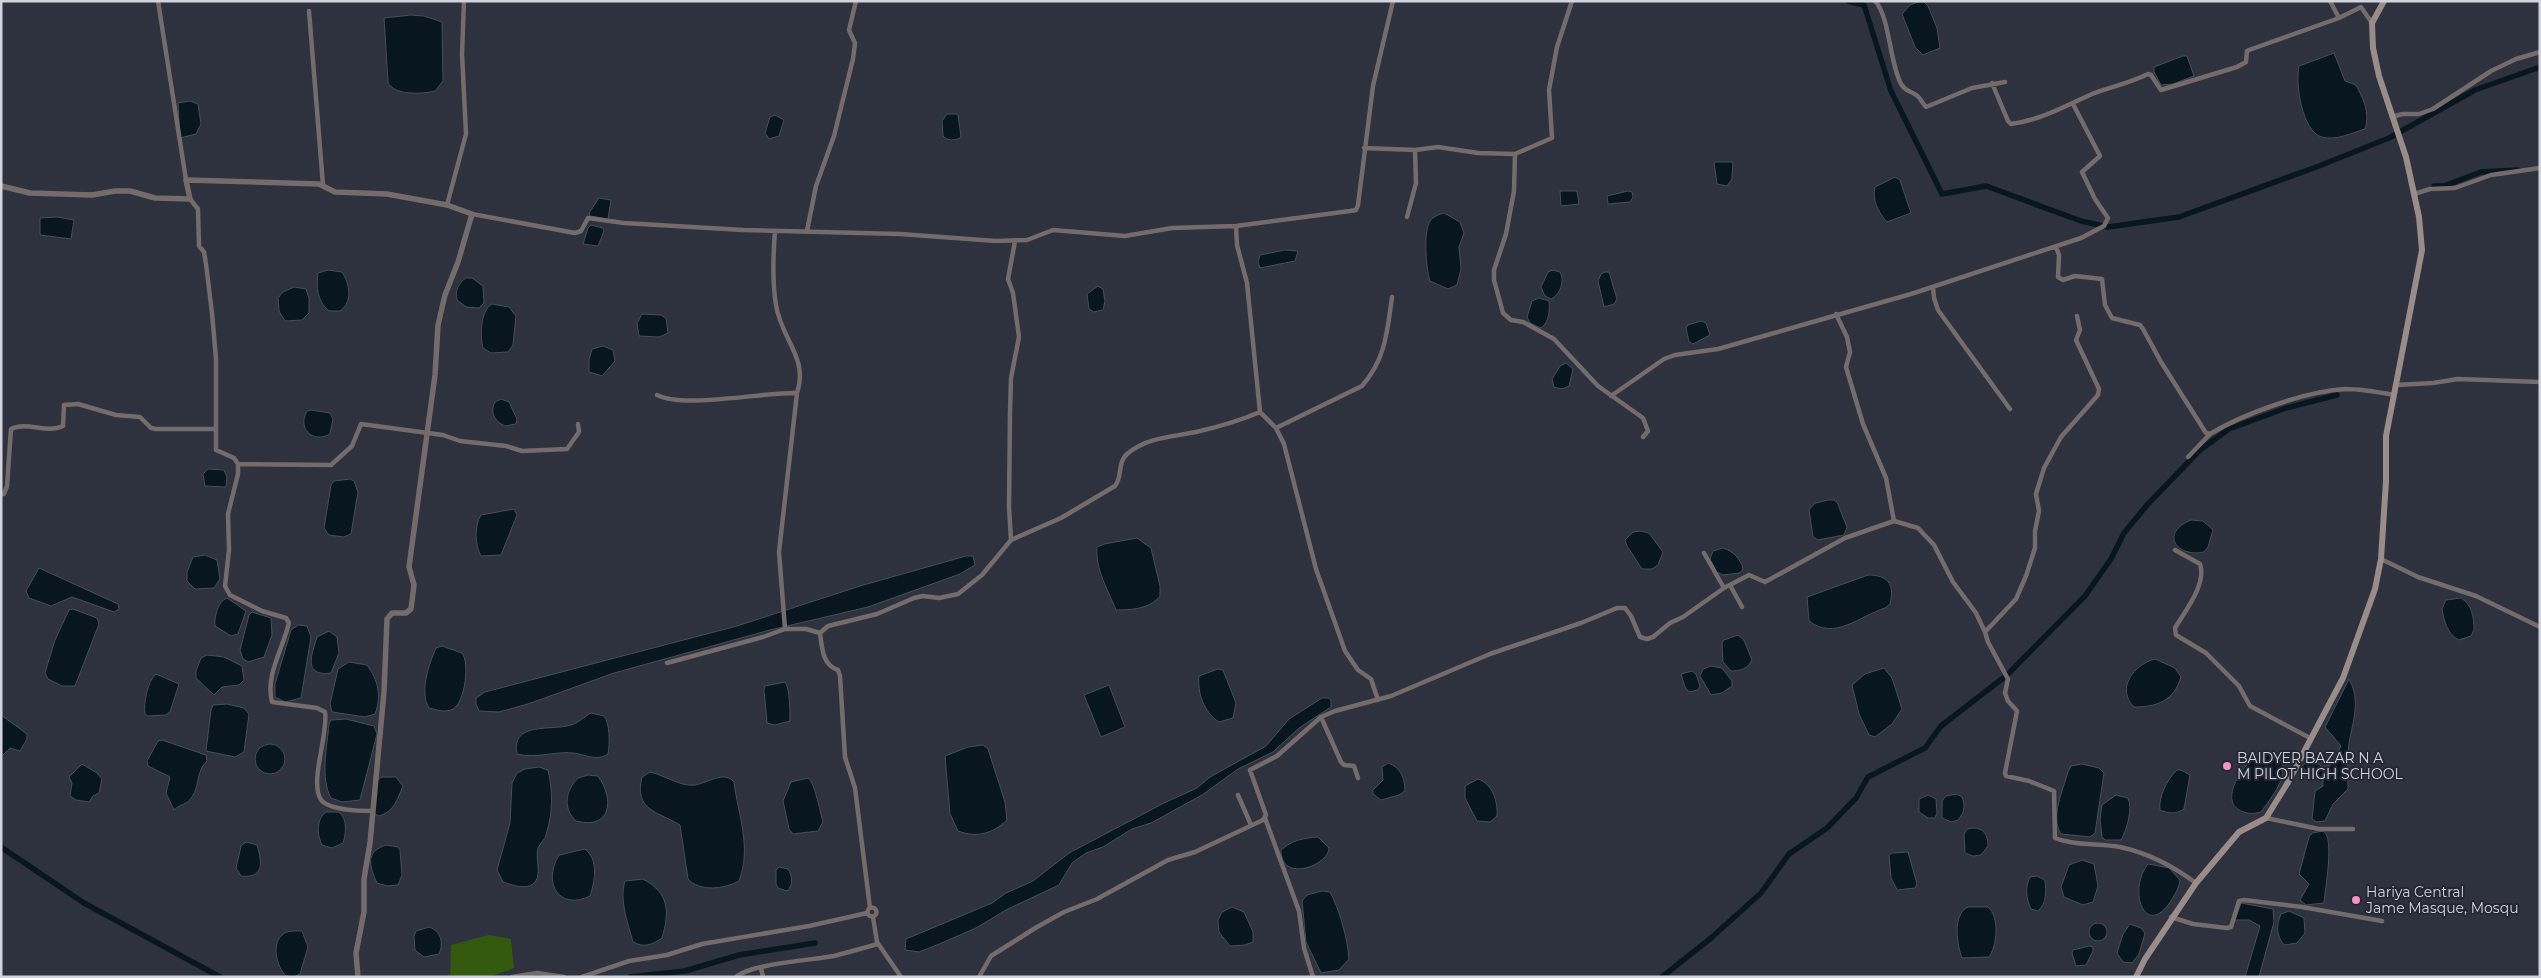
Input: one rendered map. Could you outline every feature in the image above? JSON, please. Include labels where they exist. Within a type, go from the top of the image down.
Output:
[{"type":"main road","points":[[2136,977],[2145,958],[2171,917],[2196,883],[2238,832],[2266,818],[2287,784],[2343,678],[2375,589],[2381,559],[2386,481],[2386,436],[2422,250],[2414,194],[2406,157],[2392,118],[2373,48],[2372,23],[2384,1]]},
{"type":"street","points":[[158,1],[186,180],[190,199],[198,209],[199,246],[204,252],[206,264],[216,359],[216,450],[234,458],[238,464],[238,474],[228,514],[229,550],[225,586],[230,595],[262,611],[286,618],[289,623],[270,683],[270,696],[272,702],[318,708],[325,712],[318,788],[321,800],[328,805],[351,810],[372,811]]},
{"type":"street","points":[[447,205],[466,134],[462,54],[464,1]]},
{"type":"street","points":[[808,232],[822,163],[834,136],[853,60],[855,43],[849,34],[849,30],[856,1]]},
{"type":"street","points":[[186,180],[292,182],[323,186],[335,192],[387,194],[447,205],[472,214],[575,233],[581,231],[588,218],[624,223],[1015,241],[1027,240],[1053,230],[1125,236],[1172,228],[1236,226],[1356,210],[1374,86],[1393,1]]},
{"type":"street","points":[[1364,148],[1415,150],[1438,147],[1478,153],[1515,154],[1552,138],[1549,90],[1557,47],[1572,1]]},
{"type":"street","points":[[1875,1],[1880,7],[1884,19],[1889,50],[1902,85],[1906,92],[1918,96],[1926,107],[1972,88],[2005,82]]},
{"type":"street","points":[[2330,1],[2339,18]]},
{"type":"street","points":[[1992,83],[2006,118],[2011,124],[2046,115],[2148,74],[2151,75],[2161,90],[2229,70],[2245,63],[2249,50],[2339,18],[2361,7],[2372,23]]},
{"type":"street","points":[[309,11],[323,186]]},
{"type":"street","points":[[2392,118],[2402,114],[2419,114],[2433,109],[2491,71],[2516,59],[2540,52]]},
{"type":"street","points":[[1611,396],[1670,357],[1718,349],[1933,287],[2056,247],[2104,226],[2108,218],[2095,199],[2082,172],[2100,156],[2073,104]]},
{"type":"street","points":[[1407,217],[1416,183],[1415,150]]},
{"type":"street","points":[[1515,154],[1514,191],[1506,234],[1494,270],[1494,280],[1503,313],[1511,320],[1524,322],[1554,339],[1583,373],[1611,396],[1643,418],[1648,430],[1643,437]]},
{"type":"street","points":[[2414,194],[2430,189],[2455,188],[2491,174],[2540,168]]},
{"type":"street","points":[[1,186],[30,193],[92,195],[115,191],[130,192],[155,198],[190,199]]},
{"type":"street","points":[[358,977],[356,953],[364,912],[364,879],[370,843],[384,692],[387,619],[392,613],[406,613],[411,609],[414,584],[409,567],[434,375],[438,325],[445,295],[458,262],[472,214]]},
{"type":"street","points":[[1236,226],[1237,245],[1247,283],[1260,412],[1276,428],[1284,444],[1316,569],[1345,651],[1358,670],[1371,679],[1378,700]]},
{"type":"street","points":[[775,231],[773,260],[776,306],[783,333],[800,366],[801,380],[797,393],[779,552],[785,628]]},
{"type":"street","points":[[1011,540],[1009,507],[1011,378],[1018,337],[1013,293],[1008,279],[1015,241]]},
{"type":"street","points":[[2056,247],[2060,255],[2056,272],[2060,279],[2075,276],[2102,279],[2105,305],[2112,318],[2140,325],[2206,433],[2210,434]]},
{"type":"street","points":[[1933,287],[1938,310],[2010,409]]},
{"type":"street","points":[[1276,428],[1362,386],[1371,375],[1380,358],[1390,326],[1392,297]]},
{"type":"street","points":[[1836,314],[1847,336],[1850,352],[1846,367],[1863,424],[1886,478],[1894,521]]},
{"type":"street","points":[[1985,632],[2016,599],[2026,576],[2035,548],[2035,531],[2039,511],[2036,494],[2044,468],[2061,437],[2098,395],[2099,389],[2076,340],[2080,330],[2077,316]]},
{"type":"street","points":[[2396,385],[2458,379],[2540,382]]},
{"type":"street","points":[[2188,457],[2210,434],[2236,419],[2324,392],[2344,389],[2394,395]]},
{"type":"street","points":[[657,395],[672,399],[707,400],[770,393],[797,393]]},
{"type":"street","points":[[1,494],[4,494],[7,486],[11,429],[29,427],[58,429],[63,426],[64,405],[78,404],[116,415],[140,417],[150,428],[156,430],[215,429]]},
{"type":"street","points":[[820,633],[828,626],[877,614],[914,598],[923,596],[939,598],[958,594],[982,575],[1011,540],[1061,518],[1115,486],[1119,480],[1120,462],[1126,455],[1146,442],[1242,420],[1260,412]]},
{"type":"street","points":[[238,464],[331,465],[352,446],[361,424],[443,435],[460,441],[506,446],[522,450],[562,450],[572,444],[579,432],[578,424]]},
{"type":"street","points":[[1313,977],[1304,948],[1299,911],[1265,818],[1250,770],[1277,756],[1321,717],[1335,711],[1378,700],[1411,688],[1490,654],[1581,623],[1617,608],[1625,608],[1631,616],[1640,637],[1647,639],[1653,637],[1670,623],[1683,617],[1724,588],[1749,575],[1765,582],[1845,538],[1894,521],[1918,528],[1934,545],[1953,582],[1976,613],[2008,679],[2005,693],[2008,701],[2017,711],[2006,776],[2029,781],[2054,791],[2055,838],[2120,847],[2151,856],[2176,868],[2196,883]]},
{"type":"street","points":[[2175,550],[2200,564],[2203,572],[2199,585],[2175,628],[2176,636],[2206,653],[2239,686],[2250,706],[2310,738]]},
{"type":"street","points":[[1704,553],[1724,588]]},
{"type":"street","points":[[2381,559],[2418,577],[2476,596],[2540,627]]},
{"type":"street","points":[[1730,585],[1742,607]]},
{"type":"street","points":[[667,663],[762,638],[785,628],[806,629],[820,633]]},
{"type":"street","points":[[582,977],[629,961],[667,955],[702,944],[810,926],[867,913],[870,908],[855,788],[845,757],[840,676],[838,670],[831,668],[826,661],[820,633]]},
{"type":"street","points":[[1321,717],[1341,762],[1354,766],[1358,778]]},
{"type":"street","points":[[1238,795],[1251,825]]},
{"type":"street","points":[[979,977],[991,956],[1037,927],[1064,912],[1097,899],[1161,864],[1195,852],[1265,818]]},
{"type":"street","points":[[2266,818],[2319,829],[2352,830]]},
{"type":"street","points":[[2171,917],[2193,924],[2231,927],[2239,902],[2244,900],[2302,907],[2382,921]]},
{"type":"street","points":[[870,908],[876,911],[873,917],[878,944],[901,977]]},
{"type":"street","points":[[867,913],[873,917]]},
{"type":"street","points":[[736,977],[761,968],[833,956],[878,944]]},
{"type":"street","points":[[761,968],[763,977]]},
{"type":"street","points":[[512,977],[537,973],[564,977]]},
{"type":"green space","points":[[489,935],[511,939],[514,968],[489,977],[450,977],[451,945]]},
{"type":"water","points":[[1924,2],[1928,6],[1937,28],[1940,48],[1923,55],[1915,47],[1902,14],[1910,5]]},
{"type":"water","points":[[411,15],[424,16],[442,22],[443,81],[435,91],[424,93],[402,92],[391,87],[388,82],[384,18]]},
{"type":"water","points":[[2334,53],[2345,81],[2356,85],[2364,101],[2367,117],[2365,129],[2344,136],[2327,138],[2315,133],[2309,126],[2299,95],[2298,74],[2299,66]]},
{"type":"water","points":[[2187,56],[2194,76],[2173,84],[2161,85],[2154,72],[2154,67]]},
{"type":"water","points":[[190,101],[198,104],[201,124],[196,134],[180,138],[178,103]]},
{"type":"water","points":[[947,114],[958,114],[961,137],[954,140],[949,140],[943,136],[942,121]]},
{"type":"water","points":[[775,115],[784,120],[779,136],[769,139],[765,133],[770,117]]},
{"type":"water","points":[[1714,162],[1733,162],[1732,179],[1727,186],[1717,184]]},
{"type":"water","points":[[1895,177],[1900,180],[1911,213],[1887,222],[1876,206],[1874,192],[1875,187]]},
{"type":"water","points":[[1560,191],[1577,191],[1579,204],[1561,206]]},
{"type":"water","points":[[1628,191],[1632,192],[1633,197],[1630,202],[1608,204],[1607,196]]},
{"type":"water","points":[[599,198],[611,200],[608,219],[590,216],[589,213]]},
{"type":"water","points":[[1444,213],[1460,222],[1464,233],[1459,247],[1461,269],[1457,285],[1448,289],[1430,281],[1426,251],[1426,233],[1430,221]]},
{"type":"water","points":[[57,217],[74,220],[71,239],[40,235],[40,218]]},
{"type":"water","points":[[591,225],[603,228],[604,231],[598,246],[583,244],[588,228]]},
{"type":"water","points":[[1285,250],[1298,251],[1295,261],[1260,268],[1258,262],[1260,255]]},
{"type":"water","points":[[328,270],[342,272],[347,282],[349,293],[347,303],[340,311],[329,311],[322,303],[318,294],[318,273]]},
{"type":"water","points":[[1553,270],[1560,272],[1562,283],[1557,294],[1551,299],[1545,296],[1541,287],[1548,272]]},
{"type":"water","points":[[1609,272],[1617,299],[1614,304],[1604,307],[1598,281],[1601,274]]},
{"type":"water","points":[[466,278],[472,278],[483,286],[484,303],[479,308],[466,307],[457,300],[456,293],[458,288]]},
{"type":"water","points":[[1098,286],[1103,289],[1105,301],[1103,310],[1094,312],[1089,309],[1087,294]]},
{"type":"water","points":[[294,287],[306,289],[309,298],[309,313],[302,320],[285,321],[279,311],[278,298],[283,292]]},
{"type":"water","points":[[1539,298],[1549,301],[1547,320],[1541,328],[1530,323],[1527,317],[1532,301]]},
{"type":"water","points":[[492,304],[509,307],[516,316],[513,345],[508,352],[491,353],[483,348],[481,331],[483,318],[488,307]]},
{"type":"water","points":[[642,314],[661,315],[666,318],[668,333],[659,337],[639,336],[637,323]]},
{"type":"water","points":[[1701,321],[1706,323],[1710,335],[1693,344],[1689,342],[1686,328],[1688,325]]},
{"type":"water","points":[[603,346],[613,350],[615,361],[602,376],[589,372],[589,360],[592,349]]},
{"type":"water","points":[[1566,363],[1573,369],[1569,386],[1562,389],[1554,387],[1552,379],[1560,366]]},
{"type":"water","points":[[501,399],[509,402],[517,419],[516,424],[505,426],[494,416],[495,402]]},
{"type":"water","points":[[307,411],[330,413],[333,419],[330,434],[317,437],[308,433],[305,428],[304,417]]},
{"type":"water","points":[[208,469],[224,470],[227,477],[226,487],[205,486],[203,474]]},
{"type":"water","points":[[350,479],[354,481],[358,492],[351,534],[344,537],[329,535],[324,528],[331,485],[334,481]]},
{"type":"water","points":[[1828,500],[1837,502],[1847,527],[1844,535],[1818,540],[1813,537],[1809,510],[1815,503]]},
{"type":"water","points":[[514,509],[517,515],[501,555],[481,556],[477,547],[476,536],[477,524],[481,515]]},
{"type":"water","points":[[2191,520],[2203,521],[2213,530],[2208,547],[2204,552],[2194,553],[2186,551],[2175,543],[2176,531],[2181,525]]},
{"type":"water","points":[[1633,532],[1649,533],[1663,552],[1658,565],[1652,569],[1642,569],[1625,540]]},
{"type":"water","points":[[1137,538],[1151,548],[1160,586],[1160,596],[1146,606],[1116,610],[1100,571],[1097,547]]},
{"type":"water","points":[[1723,548],[1736,556],[1743,569],[1740,573],[1723,575],[1716,572],[1710,559],[1713,551]]},
{"type":"water","points":[[205,555],[217,560],[220,579],[214,588],[195,589],[187,581],[187,572],[193,557]]},
{"type":"water","points":[[966,556],[973,556],[975,565],[960,574],[868,607],[770,630],[614,673],[528,704],[499,712],[479,711],[476,704],[476,698],[485,692],[737,626],[860,586]]},
{"type":"water","points":[[39,568],[118,604],[119,609],[114,612],[72,597],[51,606],[29,598],[26,591]]},
{"type":"water","points":[[1868,575],[1881,577],[1891,586],[1890,604],[1885,608],[1837,628],[1818,627],[1809,621],[1807,597]]},
{"type":"water","points":[[227,598],[246,611],[238,634],[231,636],[215,626],[217,610],[221,602]]},
{"type":"water","points":[[2461,598],[2470,608],[2473,616],[2474,630],[2471,636],[2459,640],[2449,631],[2442,609],[2446,600]]},
{"type":"water","points":[[73,609],[97,618],[99,624],[75,686],[62,686],[48,679],[45,673],[55,640],[69,610]]},
{"type":"water","points":[[252,612],[271,618],[272,635],[264,657],[248,662],[243,659],[240,650],[249,615]]},
{"type":"water","points":[[298,625],[307,626],[311,637],[301,698],[285,702],[275,697],[275,684],[291,630]]},
{"type":"water","points":[[329,631],[337,637],[339,653],[331,673],[322,673],[313,668],[311,663],[312,657],[317,637]]},
{"type":"water","points":[[1738,635],[1744,640],[1752,660],[1743,669],[1731,671],[1723,662],[1722,643],[1724,640]]},
{"type":"water","points":[[442,646],[462,653],[466,665],[461,699],[453,709],[447,711],[429,708],[425,694],[426,678],[431,662],[436,648]]},
{"type":"water","points":[[207,655],[224,657],[242,666],[244,680],[239,685],[222,687],[214,695],[196,678],[196,671],[201,658]]},
{"type":"water","points":[[2155,659],[2175,668],[2181,677],[2178,685],[2174,692],[2164,701],[2150,706],[2134,707],[2126,692],[2130,678],[2141,666]]},
{"type":"water","points":[[349,662],[367,665],[374,676],[378,688],[375,714],[365,717],[332,712],[330,704],[338,669]]},
{"type":"water","points":[[1711,666],[1722,668],[1732,681],[1732,686],[1722,693],[1711,695],[1700,676],[1703,669]]},
{"type":"water","points":[[1884,668],[1892,678],[1902,709],[1892,724],[1875,737],[1869,735],[1859,714],[1852,685],[1865,674]]},
{"type":"water","points":[[1218,669],[1223,670],[1236,703],[1233,718],[1219,722],[1209,713],[1199,689],[1199,676]]},
{"type":"water","points":[[1692,671],[1696,674],[1700,686],[1698,690],[1689,692],[1685,687],[1681,674]]},
{"type":"water","points":[[156,674],[179,684],[170,712],[166,715],[148,716],[145,714],[145,699],[148,687]]},
{"type":"water","points":[[2349,679],[2355,695],[2355,703],[2348,749],[2348,789],[2333,804],[2325,821],[2316,822],[2312,819],[2315,791],[2323,786],[2323,777],[2308,774],[2302,766],[2310,759],[2323,767],[2331,765],[2341,746],[2325,727]]},
{"type":"water","points":[[785,682],[789,695],[790,721],[775,725],[767,723],[765,686]]},
{"type":"water","points":[[1109,685],[1125,727],[1101,737],[1084,695]]},
{"type":"water","points":[[1322,698],[1329,698],[1331,707],[1299,728],[1273,752],[1238,769],[1202,795],[1151,823],[1132,829],[1103,847],[1086,853],[1072,863],[1059,885],[1006,910],[976,928],[937,945],[919,952],[905,950],[906,939],[992,903],[1006,893],[1033,881],[1069,853],[1164,803],[1197,788],[1210,777],[1266,746],[1289,719]]},
{"type":"water","points":[[227,704],[244,708],[249,714],[244,752],[235,757],[206,751],[213,705]]},
{"type":"water","points":[[591,713],[604,716],[606,719],[609,734],[608,754],[595,757],[566,753],[531,756],[517,754],[517,744],[520,736],[526,732],[535,729],[571,725]]},
{"type":"water","points":[[1,715],[27,734],[27,739],[20,751],[10,748],[1,757]]},
{"type":"water","points":[[346,719],[374,726],[377,734],[360,800],[342,802],[331,798],[326,781],[325,762],[329,724],[331,720]]},
{"type":"water","points":[[162,740],[206,755],[207,761],[201,769],[192,797],[188,802],[174,810],[166,793],[170,777],[148,766],[147,761],[158,741]]},
{"type":"water","points":[[270,744],[281,748],[285,759],[281,770],[270,774],[259,770],[255,759],[259,748]]},
{"type":"water","points":[[983,745],[988,749],[1005,802],[1007,820],[996,829],[984,833],[965,833],[958,831],[950,814],[945,756],[968,747]]},
{"type":"water","points":[[2260,753],[2270,753],[2279,758],[2283,772],[2278,786],[2261,812],[2246,813],[2234,806],[2232,799],[2233,790],[2241,772]]},
{"type":"water","points":[[1388,763],[1399,770],[1404,782],[1405,791],[1399,795],[1381,800],[1373,794],[1373,790],[1383,780],[1382,767]]},
{"type":"water","points":[[82,764],[97,773],[102,779],[99,793],[93,796],[89,802],[76,800],[70,796],[72,783],[69,777]]},
{"type":"water","points":[[2082,764],[2099,768],[2104,773],[2095,833],[2090,837],[2061,834],[2057,820],[2058,803],[2068,772],[2071,766]]},
{"type":"water","points":[[539,767],[548,770],[551,786],[550,819],[545,837],[538,848],[537,879],[532,885],[524,887],[515,886],[503,882],[497,870],[510,823],[512,783],[517,773],[525,769]]},
{"type":"water","points":[[2177,770],[2190,775],[2184,809],[2173,813],[2160,810],[2160,800],[2164,789]]},
{"type":"water","points":[[650,772],[678,783],[690,785],[700,784],[721,777],[726,777],[734,782],[744,843],[743,868],[739,881],[727,886],[712,888],[699,886],[688,879],[680,825],[649,808],[641,796],[642,777]]},
{"type":"water","points":[[588,775],[598,776],[607,794],[608,803],[603,817],[588,823],[576,821],[569,810],[567,799],[568,793],[578,778]]},
{"type":"water","points":[[382,777],[396,777],[403,786],[392,808],[379,816],[372,812],[376,781]]},
{"type":"water","points":[[808,778],[815,791],[823,822],[818,831],[793,834],[789,829],[783,801],[791,782]]},
{"type":"water","points":[[1478,779],[1483,781],[1494,794],[1497,816],[1490,822],[1477,821],[1465,798],[1465,786]]},
{"type":"water","points":[[1957,794],[1962,797],[1964,809],[1958,820],[1951,822],[1942,818],[1942,801],[1946,796]]},
{"type":"water","points":[[1928,795],[1936,799],[1937,813],[1935,818],[1928,818],[1919,812],[1919,799]]},
{"type":"water","points":[[2116,795],[2128,798],[2130,808],[2129,819],[2121,840],[2105,840],[2102,837],[2100,819],[2102,805]]},
{"type":"water","points":[[326,812],[338,812],[345,822],[343,843],[332,848],[322,845],[319,837],[318,827],[320,819]]},
{"type":"water","points":[[1973,828],[1983,831],[1987,839],[1988,846],[1981,855],[1973,856],[1965,853],[1964,834],[1967,829]]},
{"type":"water","points":[[2323,831],[2327,835],[2329,853],[2324,903],[2306,905],[2300,900],[2309,884],[2299,874],[2309,837],[2312,833]]},
{"type":"water","points":[[1318,837],[1329,848],[1322,860],[1314,865],[1296,869],[1288,866],[1283,860],[1281,850],[1289,844],[1298,840]]},
{"type":"water","points":[[246,842],[257,845],[260,868],[254,875],[241,876],[236,868],[241,846]]},
{"type":"water","points":[[386,845],[398,847],[400,850],[402,875],[398,885],[387,886],[377,883],[372,871],[371,861],[374,852]]},
{"type":"water","points":[[585,849],[592,859],[595,871],[590,896],[579,900],[570,900],[562,897],[556,892],[553,884],[554,865],[559,855]]},
{"type":"water","points":[[1908,852],[1917,884],[1915,888],[1897,890],[1891,878],[1889,855],[1892,853]]},
{"type":"water","points":[[2082,860],[2094,864],[2098,886],[2093,902],[2083,905],[2064,897],[2061,887],[2069,865]]},
{"type":"water","points":[[2148,864],[2169,868],[2180,880],[2171,901],[2162,912],[2153,915],[2147,913],[2142,907],[2139,897],[2142,875]]},
{"type":"water","points":[[779,867],[788,869],[791,874],[792,880],[787,891],[778,888],[776,884],[776,870]]},
{"type":"water","points":[[2037,876],[2045,880],[2046,888],[2044,901],[2038,911],[2031,909],[2027,893],[2030,877]]},
{"type":"water","points":[[643,879],[658,890],[663,897],[666,911],[665,928],[662,938],[651,944],[644,945],[633,942],[623,896],[625,881]]},
{"type":"water","points":[[1322,891],[1330,892],[1337,907],[1345,934],[1349,959],[1339,970],[1321,973],[1306,942],[1302,901],[1307,895]]},
{"type":"water","points":[[2241,903],[2273,909],[2274,922],[2259,977],[2245,977],[2260,926],[2249,920],[2235,920]]},
{"type":"water","points":[[1232,907],[1244,912],[1253,932],[1253,942],[1245,945],[1230,946],[1219,932],[1218,920],[1222,912]]},
{"type":"water","points":[[1968,907],[1988,907],[1992,912],[1996,924],[1996,932],[1994,946],[1989,957],[1962,958],[1957,930],[1960,916]]},
{"type":"water","points":[[2289,911],[2304,918],[2305,933],[2297,943],[2284,945],[2279,938],[2278,922],[2281,914]]},
{"type":"water","points":[[2098,923],[2104,926],[2107,932],[2104,938],[2098,941],[2092,938],[2089,932],[2092,926]]},
{"type":"water","points":[[2130,924],[2141,928],[2145,933],[2139,954],[2132,963],[2123,962],[2117,953],[2123,934]]},
{"type":"water","points":[[429,927],[439,934],[441,946],[439,954],[424,957],[415,950],[414,936],[416,931]]},
{"type":"water","points":[[302,931],[308,947],[300,974],[294,977],[286,976],[276,956],[277,944],[284,933]]},
{"type":"water","points":[[2089,946],[2093,947],[2093,951],[2086,965],[2076,966],[2072,953],[2073,950]]},
{"type":"waterway","points":[[1848,1],[1864,5],[1891,91],[1942,194],[1986,186],[2081,221],[2108,227],[2179,217],[2319,166],[2389,138],[2475,90],[2540,67]]},
{"type":"waterway","points":[[2434,186],[2444,186],[2481,172],[2518,170]]},
{"type":"waterway","points":[[1662,977],[1711,938],[1761,893],[1789,854],[1827,828],[1856,798],[1868,777],[1925,748],[1941,726],[2007,675],[2085,596],[2111,559],[2124,533],[2147,505],[2200,450],[2229,429],[2286,408],[2337,395]]},
{"type":"waterway","points":[[1,847],[84,903],[220,977]]},
{"type":"waterway","points":[[630,977],[685,971],[739,955],[815,943]]},
{"type":"place","name":"BAIDYER BAZAR N A M PILOT HIGH SCHOOL","points":[[2227,766]]},
{"type":"place","name":"Hariya Central Jame Masque, Mosqu","points":[[2356,900]]}]
